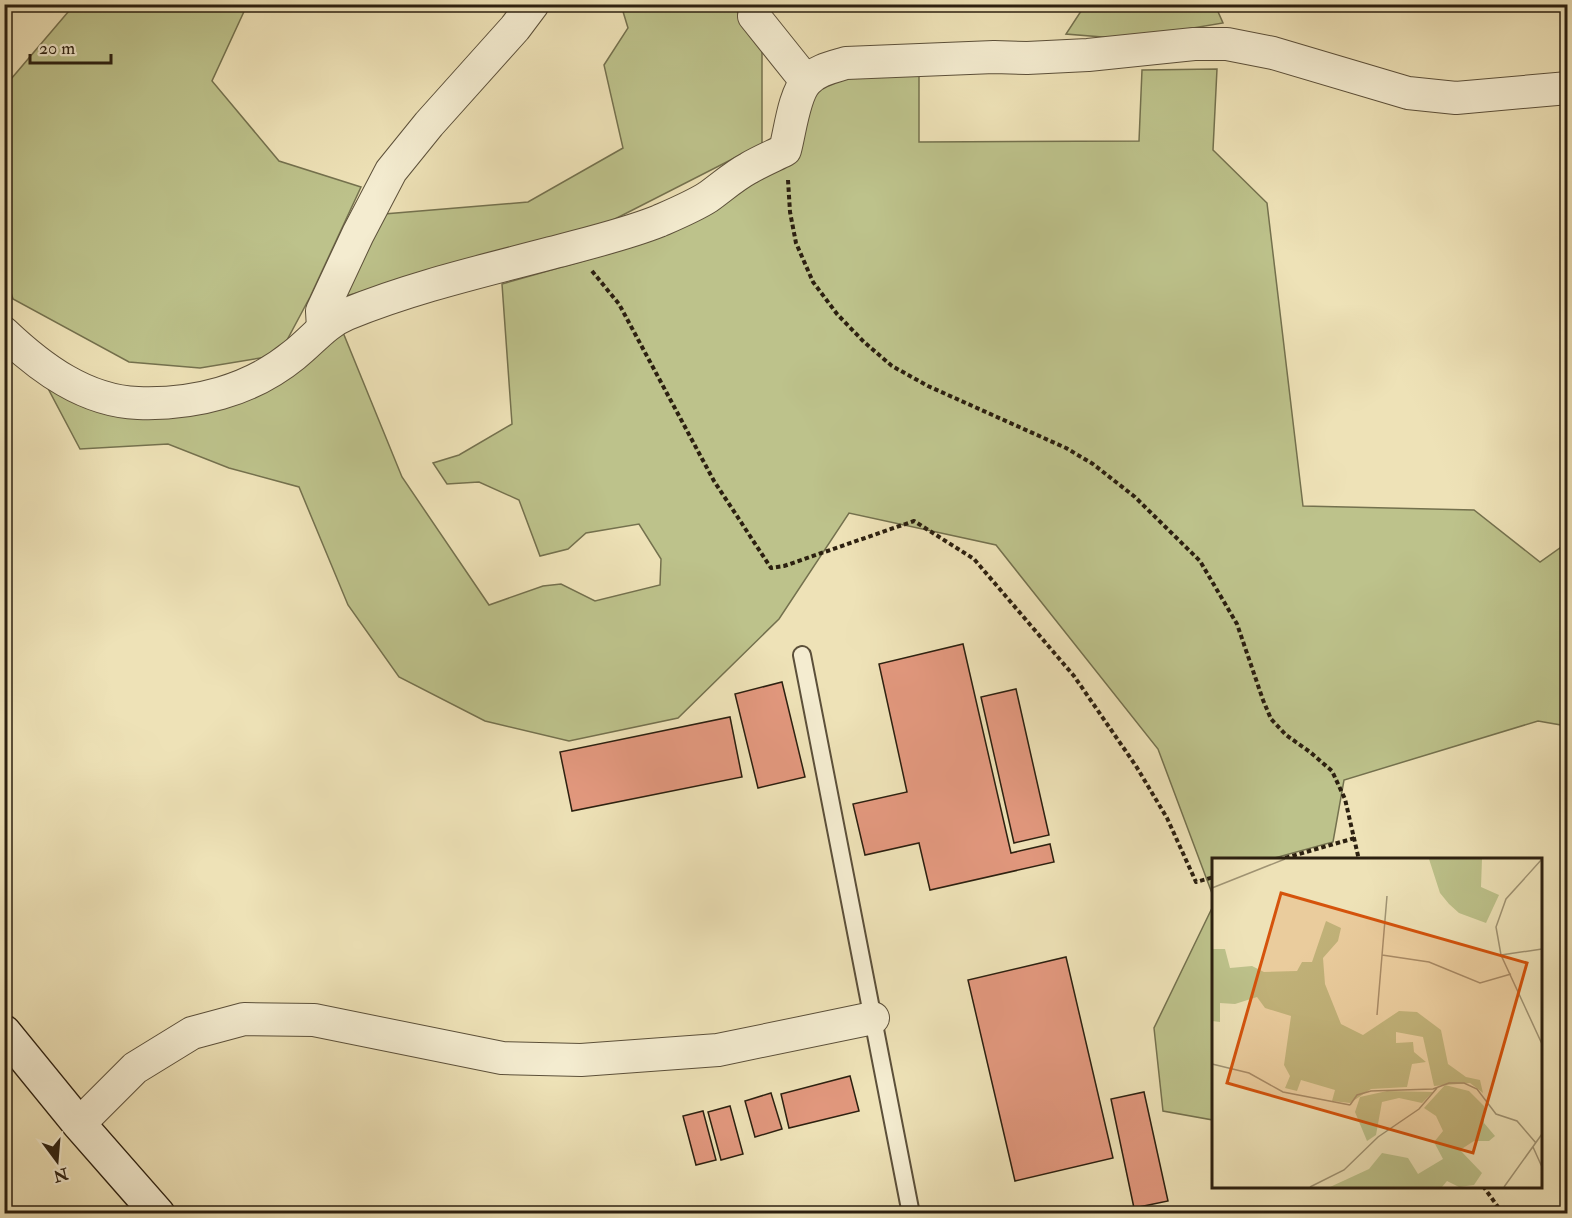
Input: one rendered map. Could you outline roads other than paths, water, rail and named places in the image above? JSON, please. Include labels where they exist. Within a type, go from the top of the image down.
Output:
[{"type":"main road","points":[[4,1032],[79,1124],[158,1214]]},
{"type":"street","points":[[323,328],[322,311],[391,171],[429,124],[515,28],[533,4]]},
{"type":"street","points":[[754,16],[806,81]]},
{"type":"street","points":[[4,333],[53,374],[81,389],[107,398],[136,403],[199,399],[239,388],[261,378],[295,355],[323,328],[346,314],[463,276],[615,237],[661,220],[706,198],[747,169],[785,150],[798,97],[806,81],[823,70],[846,63],[1088,55],[1194,44],[1227,44],[1273,53],[1408,93],[1456,98],[1568,88]]},
{"type":"street","points":[[79,1124],[135,1068],[192,1033],[244,1019],[314,1020],[502,1058],[581,1060],[718,1050],[873,1018]]},
{"type":"lane","points":[[801,655],[911,1214]]}]
